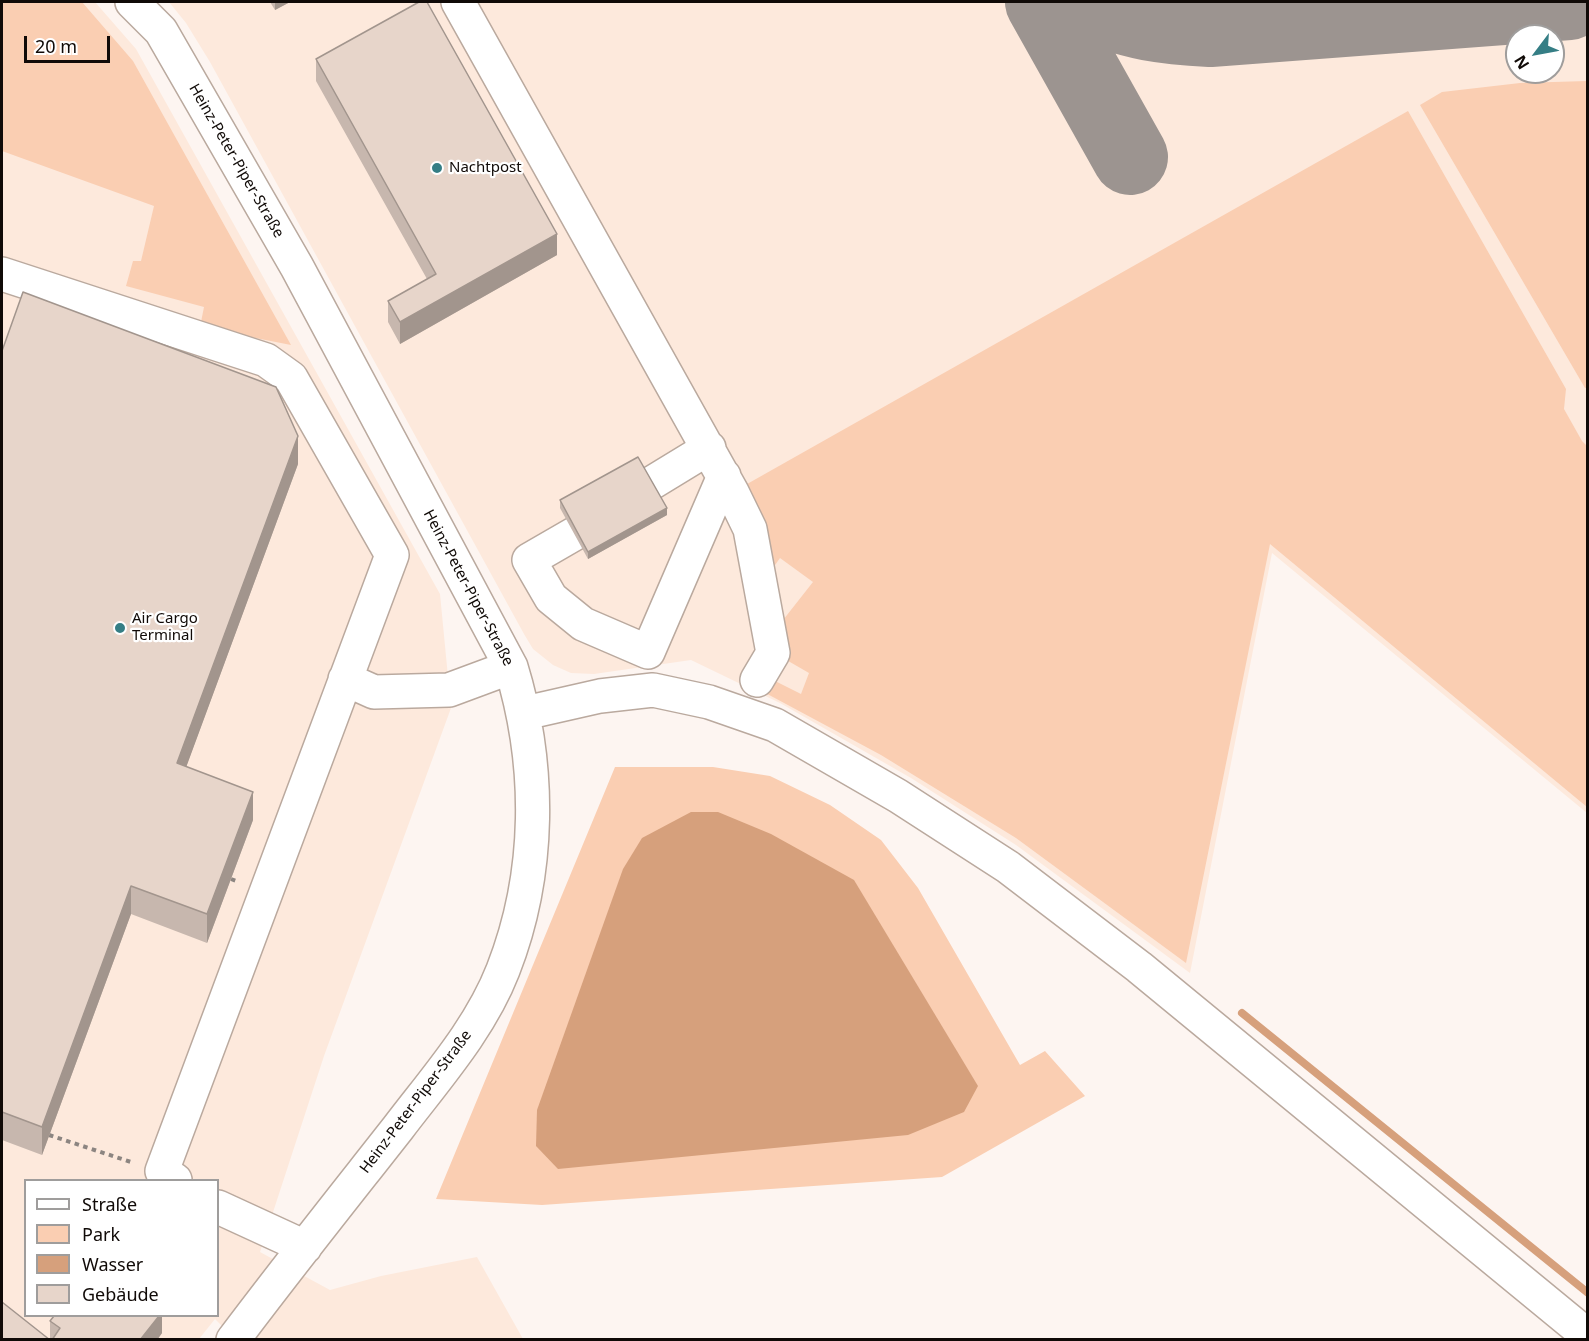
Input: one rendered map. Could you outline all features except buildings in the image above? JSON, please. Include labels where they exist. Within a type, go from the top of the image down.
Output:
[{"type":"street","name":"Heinz-Peter-Piper-Straße","points":[[132,2],[161,31],[297,267],[511,667],[525,713],[535,819],[526,890],[503,970],[468,1037],[233,1340]]},
{"type":"street","points":[[458,2],[717,462],[750,529],[773,653],[757,680]]},
{"type":"street","points":[[2,274],[266,360],[291,378],[392,555],[162,1171],[173,1179]]},
{"type":"street","points":[[650,484],[717,462]]},
{"type":"street","points":[[574,534],[529,560],[551,598],[583,624],[648,652],[717,462]]},
{"type":"street","points":[[345,679],[374,692],[449,690],[511,667]]},
{"type":"street","points":[[525,713],[600,696],[653,690],[709,702],[775,725],[898,796],[1008,867],[1139,967],[1587,1336]]},
{"type":"street","points":[[219,1207],[305,1247]]},
{"type":"shaded area","points":[[2,2],[95,2],[136,49],[440,594],[451,708],[324,1056],[260,1252],[330,1290],[381,1276],[477,1257],[523,1339],[235,1339],[215,1319],[199,1339],[2,1340]]},
{"type":"shaded area","points":[[169,2],[1587,2],[1587,813],[1272,553],[1190,973],[1016,845],[911,778],[780,703],[691,660],[594,674],[571,673],[553,665],[533,649],[524,634],[210,62],[186,23]]},
{"type":"green space","points":[[2,2],[82,2],[133,61],[291,345],[200,327],[204,307],[126,286],[133,261],[141,261],[154,206],[2,151]]},
{"type":"green space","points":[[1587,81],[1588,387],[1585,388],[1420,105],[1442,92],[1511,84],[1565,84],[1565,82]]},
{"type":"green space","points":[[1408,111],[1566,389],[1564,409],[1587,446],[1587,807],[1270,544],[1186,963],[1016,838],[881,755],[758,689],[765,676],[801,694],[809,673],[783,658],[776,629],[813,582],[780,558],[768,575],[740,488]]},
{"type":"green space","points":[[615,767],[713,767],[770,776],[830,805],[881,840],[918,888],[1020,1065],[1045,1051],[1085,1096],[942,1177],[542,1205],[436,1199]]},
{"type":"water","points":[[691,812],[718,812],[771,834],[854,880],[978,1086],[964,1112],[908,1135],[558,1169],[536,1146],[537,1110],[623,869],[642,838]]},
{"type":"waterway","points":[[1242,1013],[1588,1293]]},
{"type":"taxiway","points":[[1043,2],[1130,157]]},
{"type":"taxiway","points":[[1091,2],[1118,15],[1149,23],[1210,29],[1569,2]]},
{"type":"place","name":"Nachtpost","points":[[437,168]]},
{"type":"place","name":"Air Cargo Terminal","points":[[120,628]]}]
